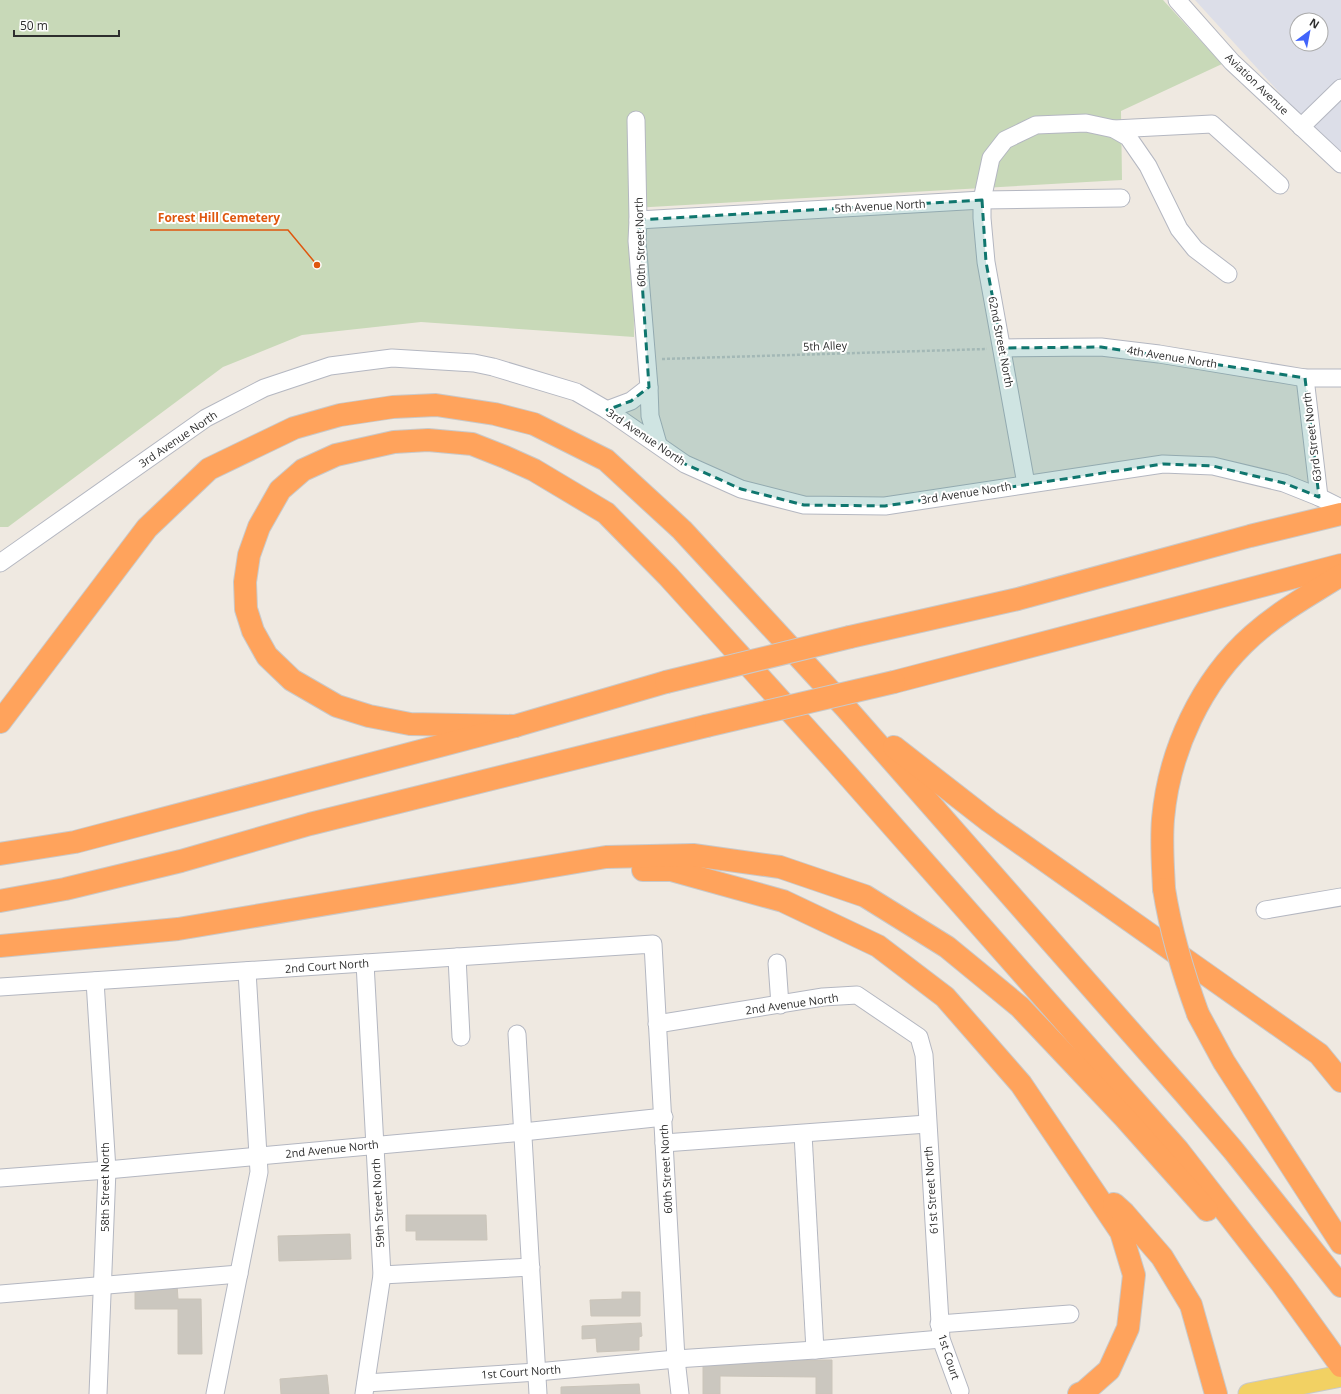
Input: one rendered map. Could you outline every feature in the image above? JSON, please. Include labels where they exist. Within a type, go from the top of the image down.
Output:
[{"type":"highway","points":[[0,722],[147,528],[209,469],[294,428],[340,415],[393,407],[436,405],[495,414],[534,424],[606,460],[642,491],[682,530],[846,708],[1186,1095],[1341,1286]]},
{"type":"highway","points":[[515,726],[410,724],[369,716],[337,706],[292,680],[267,656],[253,631],[246,609],[245,582],[248,555],[259,527],[280,490],[303,470],[336,455],[394,442],[428,440],[472,444],[505,457],[572,491],[606,513],[668,576],[837,763],[1172,1144],[1279,1286],[1319,1335],[1341,1366]]},
{"type":"highway","points":[[0,854],[75,842],[515,726],[666,682],[850,636],[1018,599],[1250,536],[1341,514]]},
{"type":"highway","points":[[0,901],[65,889],[181,861],[318,822],[706,726],[894,682],[1341,565]]},
{"type":"highway","points":[[1341,574],[1271,621],[1240,647],[1208,688],[1190,722],[1175,759],[1164,804],[1162,837],[1164,889],[1168,912],[1179,960],[1198,1014],[1224,1062],[1341,1243]]},
{"type":"highway","points":[[846,708],[989,821],[1319,1054],[1341,1081]]},
{"type":"highway","points":[[0,946],[178,928],[606,857],[693,855],[780,867],[865,896],[947,947],[1020,1007],[1124,1117],[1279,1286]]},
{"type":"highway","points":[[542,868],[671,870],[783,901],[878,946],[945,997],[1021,1084],[1121,1232],[1134,1275],[1128,1328],[1109,1370],[1084,1392],[1079,1394]]},
{"type":"highway","points":[[1087,1180],[1124,1213],[1162,1257],[1191,1305],[1216,1394]]},
{"type":"main road","points":[[1249,1394],[1341,1376]]},
{"type":"street","name":"Aviation Avenue","points":[[1177,0],[1232,62],[1341,164]]},
{"type":"street","points":[[1302,127],[1341,88]]},
{"type":"street","name":"60th Street North","points":[[636,120],[637,241],[648,360],[650,416],[658,444]]},
{"type":"street","name":"62nd Street North","points":[[1026,484],[986,262],[982,200],[991,158],[1005,140],[1036,125],[1086,123],[1114,129]]},
{"type":"street","points":[[1114,129],[1212,124],[1280,185]]},
{"type":"street","points":[[1114,129],[1128,137],[1148,166],[1178,229],[1195,249],[1228,274]]},
{"type":"street","name":"5th Avenue North","points":[[638,220],[982,200],[1122,198]]},
{"type":"street","name":"4th Avenue North","points":[[1002,348],[1101,347],[1159,354],[1305,378],[1341,378]]},
{"type":"street","name":"3rd Avenue North","points":[[0,563],[206,418],[264,388],[330,366],[392,358],[474,363],[493,367],[576,392],[607,410],[685,464],[741,489],[804,505],[885,506],[1163,464],[1213,466],[1284,483],[1319,497],[1341,508]]},
{"type":"street","name":"63rd Street North","points":[[1305,378],[1319,497]]},
{"type":"street","points":[[607,410],[631,401],[649,387]]},
{"type":"street","points":[[1265,910],[1341,897]]},
{"type":"street","name":"60th Street North","points":[[653,944],[664,1117],[664,1143],[676,1359],[680,1394]]},
{"type":"street","name":"2nd Court North","points":[[0,987],[653,944]]},
{"type":"street","points":[[457,957],[461,1037]]},
{"type":"street","name":"59th Street North","points":[[365,963],[382,1275],[365,1388]]},
{"type":"street","points":[[777,963],[780,1005]]},
{"type":"street","points":[[215,1394],[259,1172],[247,971]]},
{"type":"street","name":"58th Street North","points":[[95,981],[107,1170],[104,1285],[98,1394]]},
{"type":"street","name":"2nd Avenue North","points":[[657,1024],[823,997],[857,995],[919,1037],[924,1056]]},
{"type":"street","points":[[517,1034],[538,1394]]},
{"type":"street","name":"61st Street North","points":[[924,1056],[940,1332]]},
{"type":"street","name":"2nd Avenue North","points":[[0,1178],[259,1157],[664,1117]]},
{"type":"street","points":[[664,1143],[927,1124]]},
{"type":"street","points":[[803,1134],[815,1350]]},
{"type":"street","points":[[382,1275],[531,1267]]},
{"type":"street","points":[[0,1294],[239,1274]]},
{"type":"street","name":"1st Court North","points":[[365,1388],[676,1359],[815,1350],[1070,1314]]},
{"type":"street","name":"1st Court","points":[[940,1332],[960,1391]]},
{"type":"path","name":"5th Alley","points":[[648,360],[1002,348]]},
{"type":"highlighted area","points":[[982,200],[986,262],[1002,348],[1101,347],[1305,378],[1319,497],[1284,483],[1213,466],[1163,464],[885,506],[804,505],[741,489],[685,464],[607,410],[631,401],[649,387],[638,220]]},
{"type":"shaded area","points":[[1195,0],[1341,0],[1341,156],[1319,136]]},
{"type":"green space","points":[[0,0],[1163,0],[1222,64],[1121,111],[1122,180],[633,208],[634,337],[421,322],[302,335],[223,367],[8,527],[0,527]]},
{"type":"building","points":[[406,1215],[486,1215],[487,1240],[416,1240],[416,1231],[406,1231]]},
{"type":"building","points":[[350,1234],[351,1259],[279,1261],[278,1236]]},
{"type":"building","points":[[135,1284],[177,1284],[178,1299],[201,1299],[202,1354],[178,1354],[178,1309],[135,1309]]},
{"type":"building","points":[[622,1292],[640,1292],[640,1316],[591,1316],[590,1300],[622,1299]]},
{"type":"building","points":[[641,1323],[642,1336],[639,1337],[639,1350],[597,1352],[596,1338],[582,1339],[582,1326]]},
{"type":"building","points":[[703,1360],[832,1360],[832,1394],[816,1394],[816,1377],[720,1376],[720,1394],[703,1394]]},
{"type":"building","points":[[327,1375],[329,1394],[281,1394],[280,1379]]},
{"type":"building","points":[[639,1384],[640,1394],[561,1394],[561,1387]]},
{"type":"place","name":"Forest Hill Cemetery","points":[[317,265]]}]
